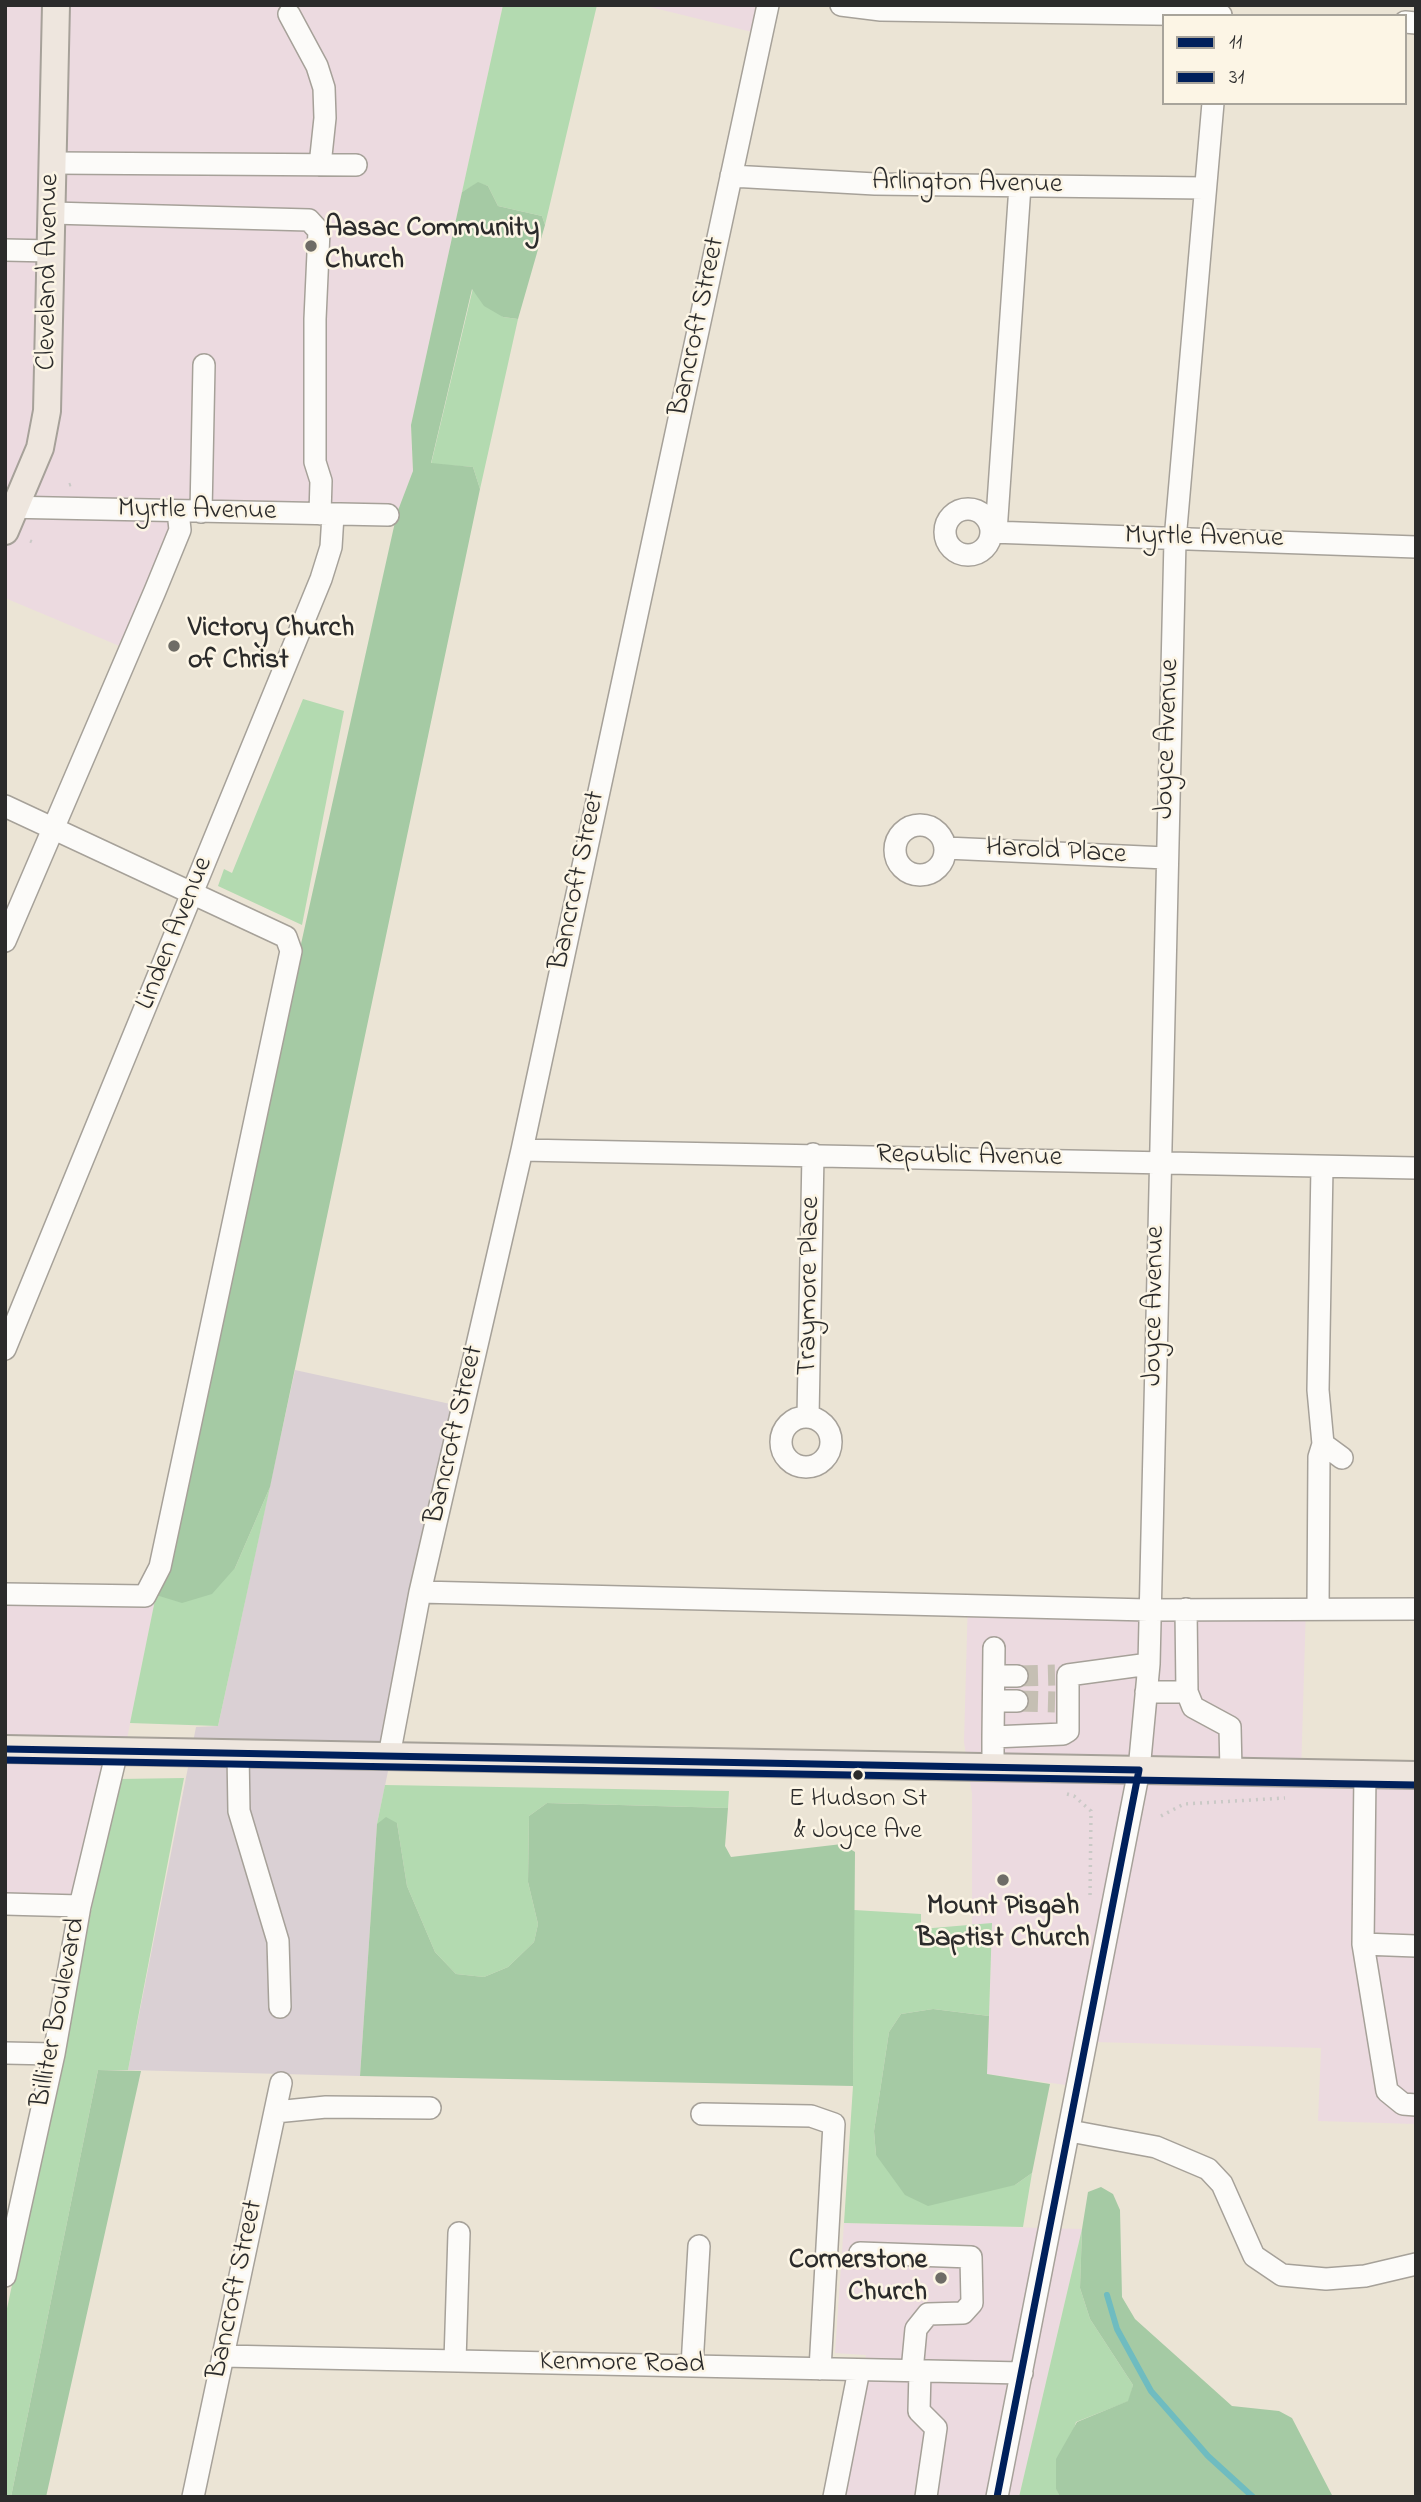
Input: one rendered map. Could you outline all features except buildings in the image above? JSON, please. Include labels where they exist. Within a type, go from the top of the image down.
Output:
[{"type":"main road","name":"Cleveland Avenue","points":[[5,531],[11,507],[40,448],[47,411],[56,5]]},
{"type":"main road","points":[[5,1749],[1416,1775]]},
{"type":"street","name":"Bancroft Street","points":[[389,1756],[420,1592],[522,1150],[768,5]]},
{"type":"street","points":[[841,5],[881,10],[1221,12]]},
{"type":"street","points":[[289,14],[317,66],[324,88],[325,118],[320,165]]},
{"type":"street","name":"Joyce Avenue","points":[[997,2497],[1139,1770],[1149,1664],[1148,1610],[1175,540],[1213,105]]},
{"type":"street","points":[[53,163],[356,165]]},
{"type":"street","name":"Arlington Avenue","points":[[731,176],[875,184],[1204,188]]},
{"type":"street","name":"Myrtle Avenue","points":[[1020,186],[994,532],[1416,547]]},
{"type":"street","name":"Linden Avenue","points":[[5,1349],[321,579],[331,547],[321,481],[315,462],[315,319],[319,231],[309,220],[52,213]]},
{"type":"street","points":[[5,250],[51,251]]},
{"type":"street","points":[[201,512],[204,365]]},
{"type":"street","name":"Myrtle Avenue","points":[[11,507],[327,515],[388,514]]},
{"type":"street","points":[[5,941],[55,829],[180,530],[178,511]]},
{"type":"street","points":[[5,806],[286,937],[292,951],[160,1567],[145,1597],[5,1594]]},
{"type":"street","name":"Harold Place","points":[[946,848],[1166,858]]},
{"type":"street","name":"Republic Avenue","points":[[522,1150],[1416,1168]]},
{"type":"street","name":"Traymore Place","points":[[808,1417],[813,1154]]},
{"type":"street","points":[[1318,1608],[1319,1457],[1323,1444],[1318,1390],[1322,1167]]},
{"type":"street","points":[[1323,1444],[1342,1458]]},
{"type":"street","points":[[420,1592],[1148,1610],[1416,1609]]},
{"type":"street","points":[[1186,1609],[1186,1692],[1193,1707],[1230,1727],[1231,1771]]},
{"type":"street","points":[[993,1768],[994,1648]]},
{"type":"street","points":[[993,1737],[1063,1734],[1068,1731],[1062,1702],[1062,1675],[1149,1664]]},
{"type":"street","points":[[994,1676],[1017,1676]]},
{"type":"street","points":[[1146,1692],[1186,1692]]},
{"type":"street","points":[[994,1701],[1017,1701]]},
{"type":"street","name":"Billiter Boulevard","points":[[5,2276],[13,2202],[54,2054],[80,1906],[117,1751]]},
{"type":"street","points":[[238,1754],[239,1811],[278,1941],[280,2007]]},
{"type":"street","points":[[1365,1774],[1363,1944],[1387,2091],[1403,2104],[1416,2105]]},
{"type":"street","points":[[5,1904],[80,1906]]},
{"type":"street","points":[[1363,1944],[1416,1946]]},
{"type":"street","points":[[5,2053],[54,2054]]},
{"type":"street","name":"Bancroft Street","points":[[193,2497],[281,2083]]},
{"type":"street","points":[[275,2112],[326,2107],[430,2108]]},
{"type":"street","points":[[702,2114],[811,2116],[834,2124],[820,2369]]},
{"type":"street","points":[[1070,2131],[1156,2147],[1208,2169],[1222,2184],[1254,2256],[1282,2274],[1326,2279],[1365,2276],[1416,2264]]},
{"type":"street","points":[[455,2361],[459,2233]]},
{"type":"street","points":[[692,2366],[699,2246]]},
{"type":"street","points":[[860,2253],[971,2257],[972,2303],[964,2313],[928,2314],[916,2329],[919,2412],[936,2428],[926,2497]]},
{"type":"street","name":"Kenmore Road","points":[[223,2356],[1022,2373]]},
{"type":"street","points":[[834,2497],[859,2370]]},
{"type":"path","points":[[69,485],[75,483]]},
{"type":"path","points":[[1161,1816],[1184,1804],[1290,1798]]},
{"type":"shaded area","points":[[5,5],[503,5],[411,425],[413,471],[397,513],[182,511],[129,650],[5,598]]},
{"type":"shaded area","points":[[642,5],[766,5],[760,34]]},
{"type":"shaded area","points":[[295,1370],[464,1407],[377,1824],[360,2076],[128,2070],[196,1727],[218,1726]]},
{"type":"shaded area","points":[[5,1595],[156,1595],[93,1907],[5,1905]]},
{"type":"shaded area","points":[[968,1598],[1306,1606],[1301,1773],[1416,1775],[1416,2124],[1318,2121],[1321,2048],[1093,2042],[1080,2087],[987,2074],[992,1924],[972,1925],[972,1794],[964,1742]]},
{"type":"shaded area","points":[[844,2223],[1082,2229],[1019,2497],[838,2497],[866,2355],[835,2353]]},
{"type":"green space","points":[[503,5],[597,5],[545,225],[542,216],[498,206],[488,186],[478,183],[462,192]]},
{"type":"green space","points":[[478,182],[488,186],[498,206],[542,216],[545,225],[518,319],[503,317],[484,306],[472,289],[431,463],[473,467],[480,489],[270,1487],[235,1568],[212,1594],[182,1603],[156,1595],[397,513],[413,471],[411,425],[462,192]]},
{"type":"green space","points":[[473,288],[503,317],[518,319],[480,489],[473,467],[431,464]]},
{"type":"green space","points":[[303,699],[344,711],[302,925],[218,886],[224,869],[232,873]]},
{"type":"green space","points":[[270,1487],[218,1726],[130,1723],[156,1595],[235,1568]]},
{"type":"green space","points":[[184,1778],[128,2070],[98,2070],[11,2497],[5,2497],[5,2318],[119,1779]]},
{"type":"green space","points":[[385,1785],[729,1791],[728,1808],[547,1803],[529,1816],[528,1882],[538,1924],[534,1942],[508,1967],[484,1977],[456,1974],[435,1952],[407,1886],[397,1823],[377,1824]]},
{"type":"green space","points":[[547,1803],[728,1808],[725,1846],[731,1857],[842,1844],[855,1852],[853,2086],[360,2076],[377,1824],[386,1817],[397,1823],[407,1886],[435,1952],[456,1974],[484,1977],[508,1967],[534,1942],[538,1924],[528,1882],[529,1816]]},
{"type":"green space","points":[[854,1910],[921,1914],[921,1929],[992,1923],[989,2016],[933,2009],[901,2014],[889,2032],[874,2131],[876,2155],[1015,2185],[1032,2173],[1023,2227],[844,2223],[853,2086]]},
{"type":"green space","points":[[933,2009],[989,2016],[987,2074],[1050,2084],[1032,2173],[1015,2185],[928,2206],[905,2195],[876,2155],[874,2131],[889,2032],[901,2014]]},
{"type":"green space","points":[[98,2070],[141,2071],[46,2497],[11,2497]]},
{"type":"green space","points":[[1101,2187],[1113,2194],[1120,2210],[1122,2297],[1135,2319],[1232,2406],[1279,2411],[1292,2418],[1333,2497],[1060,2497],[1056,2489],[1056,2459],[1077,2422],[1128,2401],[1133,2385],[1090,2319],[1080,2288],[1082,2229],[1088,2192]]},
{"type":"green space","points":[[1082,2229],[1080,2288],[1090,2319],[1133,2385],[1129,2401],[1076,2422],[1056,2488],[1060,2497],[1019,2497]]},
{"type":"waterway","points":[[1107,2295],[1117,2329],[1151,2391],[1208,2456],[1253,2497]]},
{"type":"tunnel","points":[[1017,1676],[1055,1675]]},
{"type":"tunnel","points":[[1017,1701],[1055,1702]]},
{"type":"transit line","name":"11","points":[[5,1749],[1139,1770]]},
{"type":"transit line","name":"31","points":[[5,1760],[1416,1785]]},
{"type":"transit line","name":"11","points":[[997,2497],[1139,1770]]},
{"type":"place","name":"Aasac Community Church","points":[[311,246]]},
{"type":"place","name":"Victory Church of Christ","points":[[174,646]]},
{"type":"place","name":"E Hudson St & Joyce Ave","points":[[858,1775]]},
{"type":"place","name":"Mount Pisgah Baptist Church","points":[[1003,1880]]},
{"type":"place","name":"Cornerstone Church","points":[[941,2278]]}]
